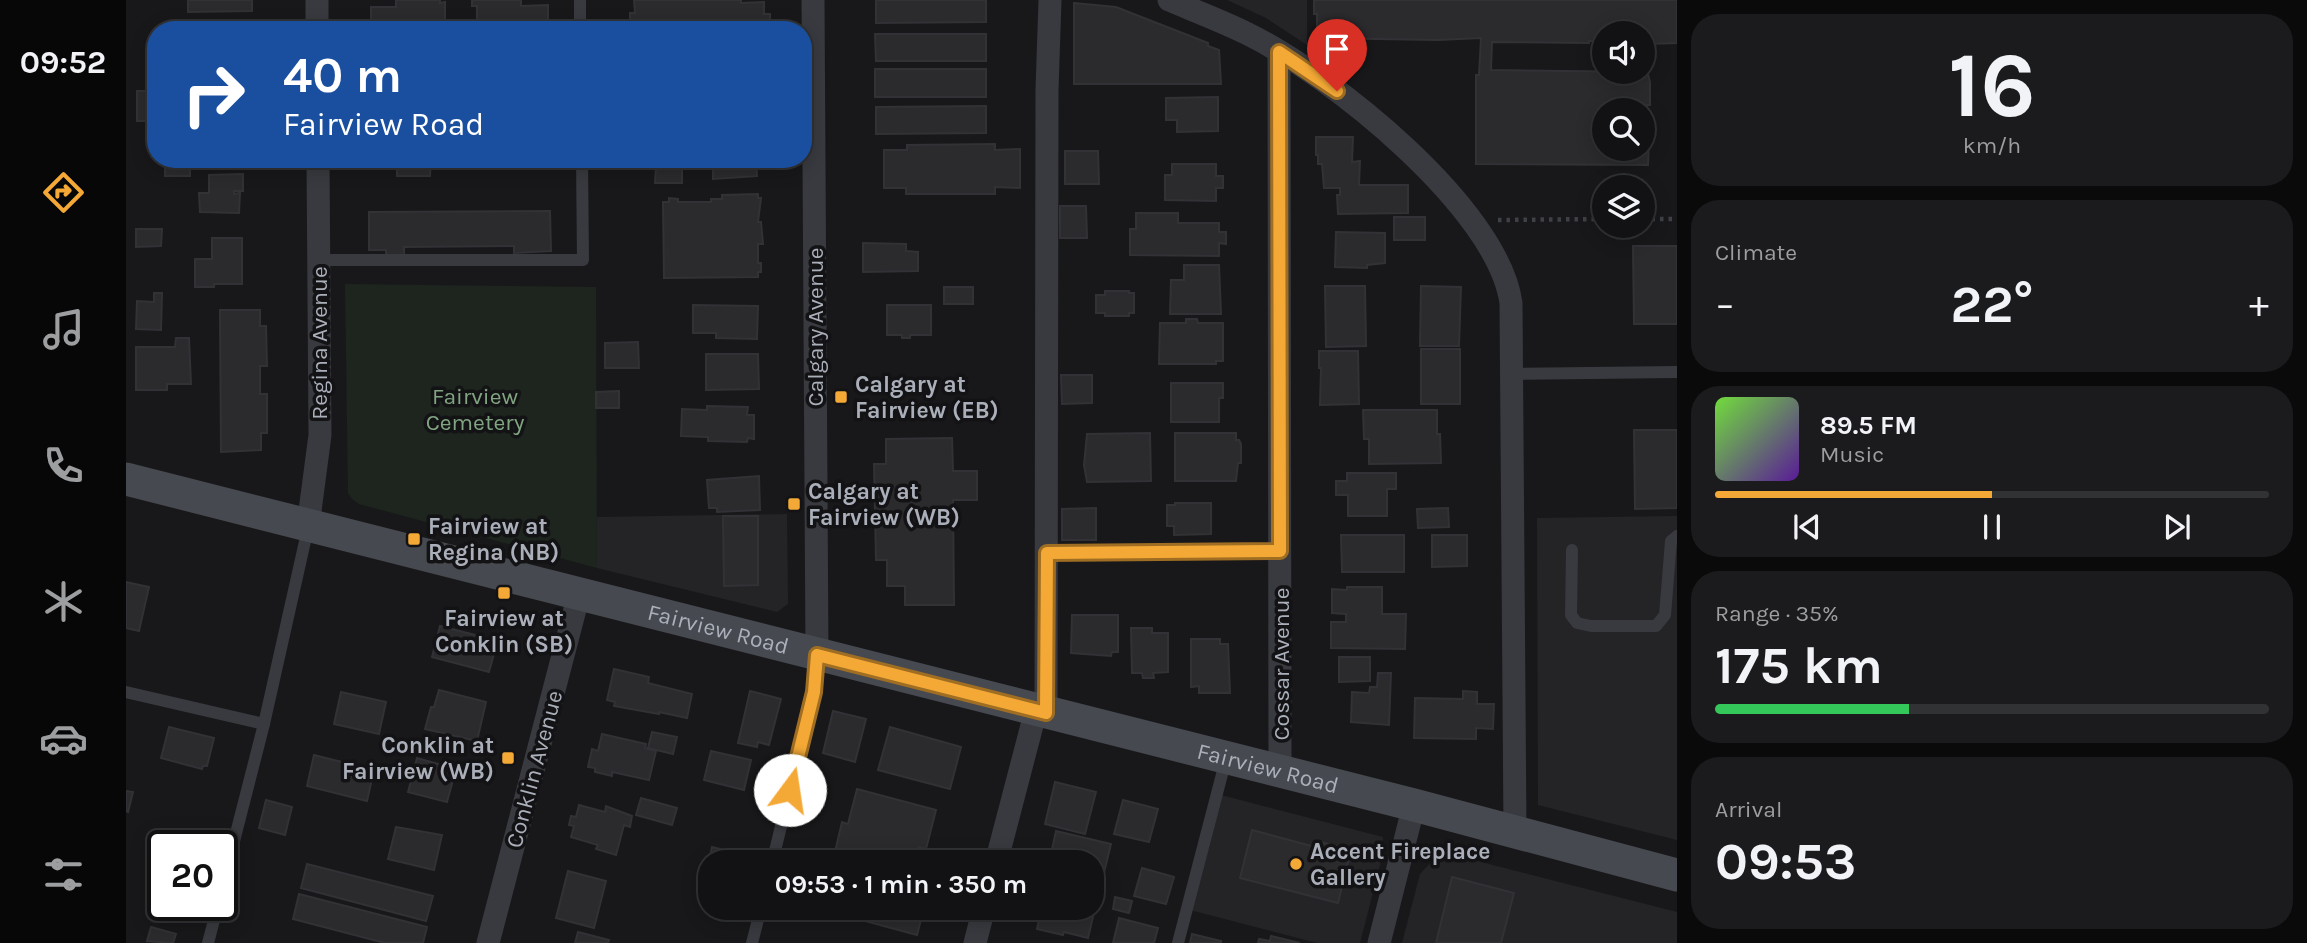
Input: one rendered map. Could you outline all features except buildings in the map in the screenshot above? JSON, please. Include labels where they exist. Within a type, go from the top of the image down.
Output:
[{"type":"main road","name":"Fairview Road","points":[[126,479],[1414,805],[1677,875]]},
{"type":"street","points":[[317,0],[317,21]]},
{"type":"street","name":"Calgary Avenue","points":[[813,0],[817,655]]},
{"type":"street","points":[[1000,850],[1041,711],[1047,553],[1047,90],[1050,0]]},
{"type":"street","points":[[1169,0],[1248,34],[1357,105],[1399,141],[1440,183],[1487,242],[1509,285],[1515,832]]},
{"type":"street","name":"Cossar Avenue","points":[[1279,52],[1280,772]]},
{"type":"street","name":"Regina Avenue","points":[[308,526],[320,435],[318,168]]},
{"type":"street","name":"Conklin Avenue","points":[[488,943],[579,594]]},
{"type":"street","points":[[1379,943],[1414,805]]},
{"type":"street","points":[[975,943],[981,920]]},
{"type":"lane","points":[[580,0],[580,21]]},
{"type":"lane","points":[[319,260],[583,260],[582,168]]},
{"type":"lane","points":[[1511,373],[1677,372]]},
{"type":"lane","points":[[237,830],[264,724],[308,526]]},
{"type":"lane","points":[[1572,550],[1571,615],[1577,623],[1591,626],[1656,626],[1665,615],[1671,541],[1677,536]]},
{"type":"lane","points":[[1047,553],[1280,551]]},
{"type":"lane","points":[[775,850],[814,692],[817,655]]},
{"type":"lane","points":[[126,692],[264,724]]},
{"type":"lane","points":[[1178,943],[1226,758]]},
{"type":"lane","points":[[752,943],[758,920]]},
{"type":"lane","points":[[208,943],[214,921]]},
{"type":"path","points":[[1490,220],[1592,219]]},
{"type":"path","points":[[1655,219],[1677,219]]},
{"type":"shaded area","points":[[1227,0],[1307,0],[1307,45],[1266,18]]},
{"type":"shaded area","points":[[787,514],[788,604],[777,612],[597,568],[597,517]]},
{"type":"shaded area","points":[[1677,516],[1677,840],[1538,805],[1537,518]]},
{"type":"shaded area","points":[[1221,795],[1383,837],[1381,861],[1360,943],[1317,943],[1190,910]]},
{"type":"shaded area","points":[[1443,854],[1677,912],[1677,943],[1402,943],[1420,874],[1436,857]]},
{"type":"green space","name":"Fairview Cemetery","points":[[345,284],[596,287],[597,568],[359,504],[352,499],[348,493]]},
{"type":"place","name":"Calgary at Fairview (EB)","points":[[841,397]]},
{"type":"place","name":"Calgary at Fairview (WB)","points":[[794,504]]},
{"type":"place","name":"Fairview at Regina (NB)","points":[[414,539]]},
{"type":"place","name":"Fairview at Conklin (SB)","points":[[504,593]]},
{"type":"place","name":"Conklin at Fairview (WB)","points":[[508,758]]},
{"type":"place","name":"Accent Fireplace Gallery","points":[[1296,864]]},
{"type":"route","points":[[790,790],[814,692],[817,655],[1046,713],[1047,553],[1280,551],[1279,52],[1337,91]]}]
